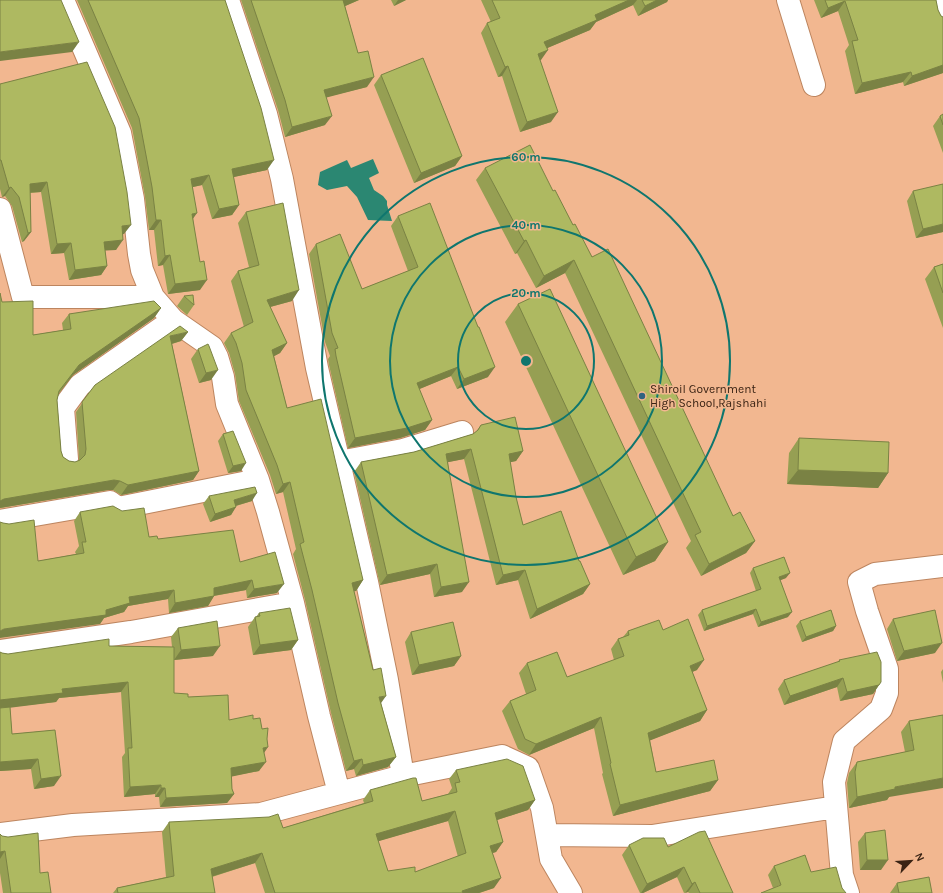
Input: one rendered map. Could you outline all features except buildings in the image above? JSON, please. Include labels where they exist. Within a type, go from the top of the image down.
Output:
[{"type":"street","points":[[63,0],[120,133],[133,199],[142,270],[153,297],[173,320],[212,347],[217,356],[223,377],[227,404],[258,480],[293,603],[319,716],[339,793]]},
{"type":"street","points":[[228,0],[266,114],[282,179],[316,368],[370,597],[387,680],[403,776]]},
{"type":"street","points":[[788,0],[814,85]]},
{"type":"street","points":[[939,0],[943,18]]},
{"type":"street","points":[[0,209],[23,297],[153,297]]},
{"type":"street","points":[[67,459],[63,408],[80,385],[173,320]]},
{"type":"street","points":[[339,462],[403,450],[462,432]]},
{"type":"street","points":[[0,521],[110,502],[118,508],[258,480]]},
{"type":"street","points":[[848,893],[842,875],[834,782],[844,741],[881,709],[887,693],[887,669],[867,611],[859,582],[874,574],[943,566]]},
{"type":"street","points":[[0,651],[131,632],[293,603]]},
{"type":"street","points":[[0,834],[73,825],[261,814],[403,776],[502,756],[528,768],[542,808],[551,859],[571,893]]},
{"type":"street","points":[[547,835],[652,836],[836,807]]},
{"type":"water","points":[[373,159],[379,173],[369,178],[374,190],[383,196],[387,201],[392,221],[368,220],[357,197],[347,186],[327,190],[318,185],[320,172],[347,160],[351,168]]},
{"type":"place","name":"Shiroil Government High School,Rajshahi","points":[[642,396]]}]
